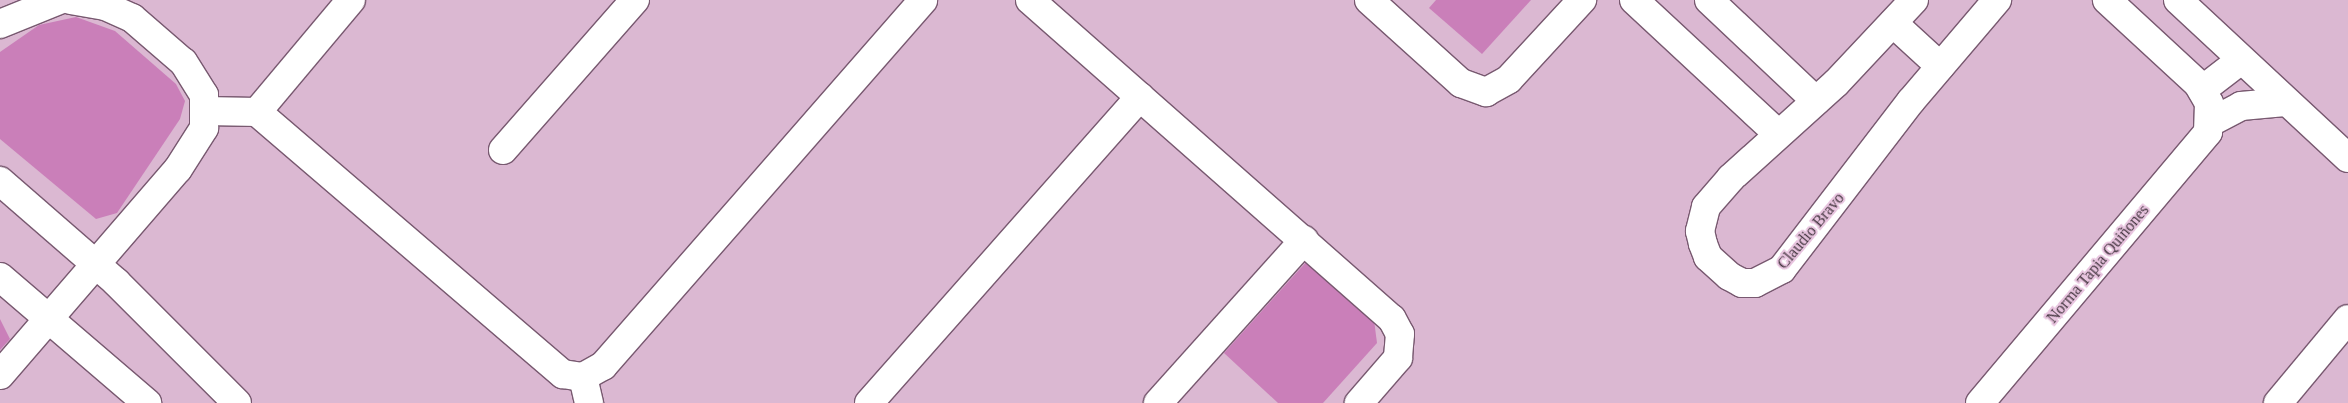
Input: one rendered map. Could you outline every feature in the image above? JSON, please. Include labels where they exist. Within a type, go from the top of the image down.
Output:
[{"type":"street","points":[[0,24],[58,0]]},
{"type":"street","points":[[0,375],[194,148],[204,128],[206,111],[196,78],[132,18],[105,6],[71,0]]},
{"type":"street","points":[[257,112],[351,0]]},
{"type":"street","points":[[503,150],[635,0]]},
{"type":"street","points":[[206,111],[257,112],[563,374],[586,390],[603,366],[923,0]]},
{"type":"street","points":[[1030,0],[1392,319],[1400,334],[1398,358],[1359,403]]},
{"type":"street","points":[[1370,0],[1461,84],[1486,92],[1509,79],[1579,2]]},
{"type":"street","points":[[1634,0],[1778,134]]},
{"type":"street","points":[[1709,0],[1816,101]]},
{"type":"street","name":"Claudio Bravo","points":[[1914,0],[1816,101],[1725,183],[1702,218],[1700,231],[1708,257],[1742,283],[1767,279],[1796,254],[1940,66],[1997,0]]},
{"type":"street","points":[[2107,0],[2202,90],[2209,103],[2211,122],[2241,106],[2285,102]]},
{"type":"street","points":[[2178,0],[2285,102],[2348,158]]},
{"type":"street","points":[[1893,23],[1940,66]]},
{"type":"street","points":[[2202,90],[2241,60]]},
{"type":"street","points":[[869,403],[1140,97]]},
{"type":"street","name":"Norma Tapia Quiñones","points":[[1980,403],[2202,142],[2211,122]]},
{"type":"street","points":[[0,181],[95,264],[237,403]]},
{"type":"street","points":[[1158,403],[1304,240]]},
{"type":"street","points":[[0,277],[147,403]]},
{"type":"street","points":[[2278,403],[2348,319]]},
{"type":"shaded area","points":[[1436,0],[1531,0],[1482,54],[1429,8]]},
{"type":"shaded area","points":[[76,17],[115,31],[176,84],[185,101],[180,119],[117,213],[96,219],[0,139],[0,52],[39,25]]},
{"type":"shaded area","points":[[1308,260],[1374,320],[1377,343],[1323,403],[1278,403],[1224,353]]},
{"type":"shaded area","points":[[0,319],[10,339],[0,350]]}]
